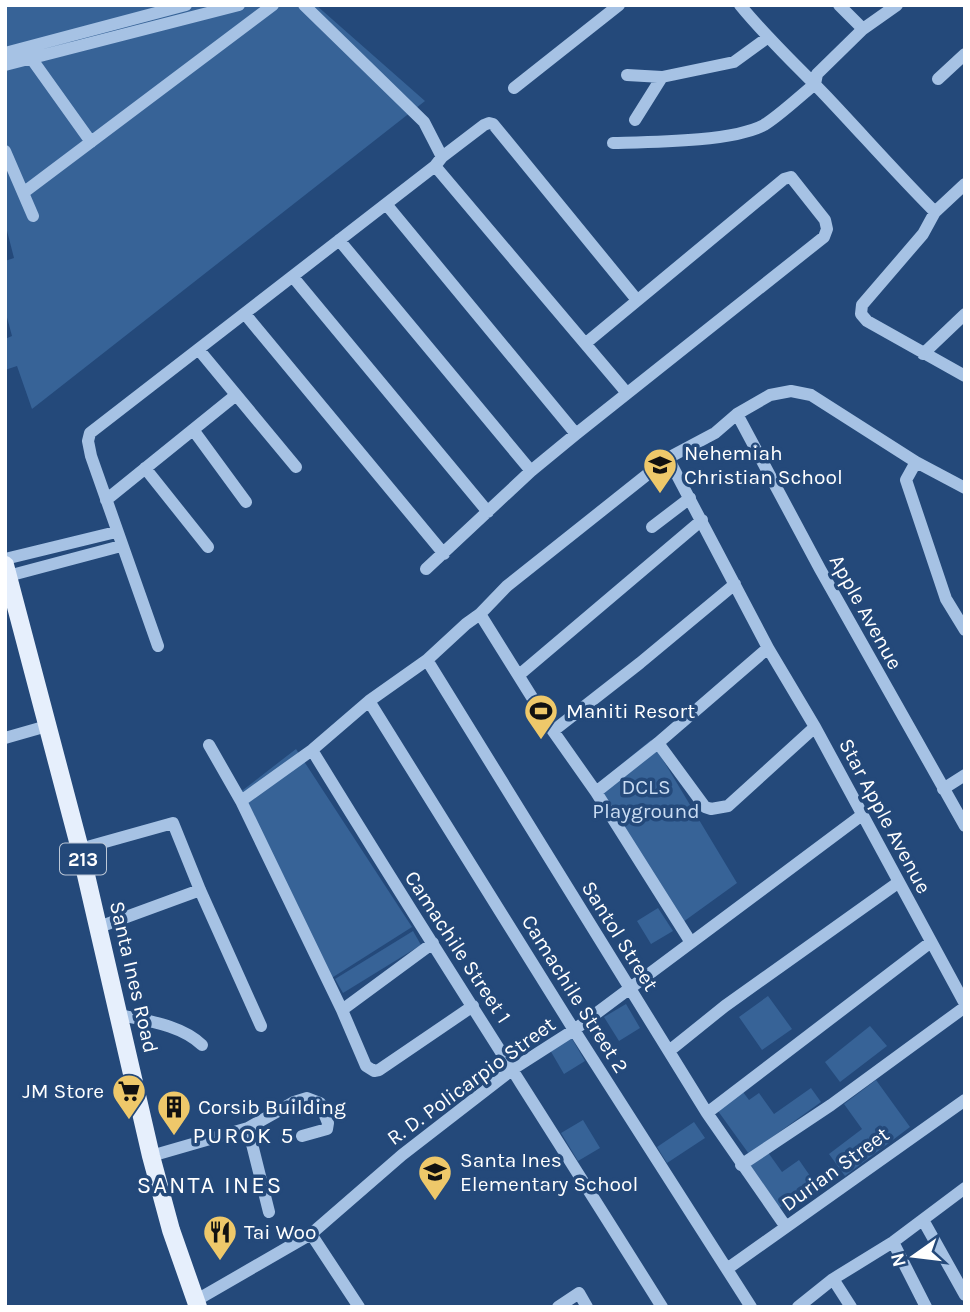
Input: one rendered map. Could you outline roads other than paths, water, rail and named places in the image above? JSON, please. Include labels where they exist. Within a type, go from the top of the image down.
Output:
[{"type":"main road","name":"Santa Ines Road","points":[[6,567],[12,620],[47,726],[80,849],[151,1156]]},
{"type":"main road","name":"213","points":[[151,1156],[170,1230],[197,1304]]},
{"type":"street","points":[[5,53],[186,5]]},
{"type":"street","points":[[5,65],[239,5]]},
{"type":"street","points":[[23,193],[273,5]]},
{"type":"street","points":[[304,5],[424,122],[439,161],[626,392]]},
{"type":"street","points":[[514,88],[619,5]]},
{"type":"street","points":[[740,5],[767,38],[815,84],[893,171],[935,212]]},
{"type":"street","points":[[839,5],[863,29]]},
{"type":"street","points":[[613,143],[671,141],[740,134],[764,124],[815,84],[817,74],[863,29],[897,5]]},
{"type":"street","points":[[627,75],[662,77],[734,62],[767,38]]},
{"type":"street","points":[[938,79],[965,54]]},
{"type":"street","points":[[31,58],[91,142]]},
{"type":"street","points":[[635,120],[662,77]]},
{"type":"street","points":[[158,646],[91,456],[88,441],[90,433],[293,277],[484,125],[493,124],[637,300]]},
{"type":"street","points":[[5,151],[33,215]]},
{"type":"street","points":[[426,569],[531,471],[626,392],[824,237],[827,229],[825,220],[791,177],[783,178],[586,343]]},
{"type":"street","points":[[965,184],[935,212],[923,234],[862,305],[861,314],[867,321],[965,376]]},
{"type":"street","points":[[386,204],[576,434]]},
{"type":"street","points":[[340,240],[531,471]]},
{"type":"street","points":[[293,277],[488,512]]},
{"type":"street","points":[[245,314],[444,554]]},
{"type":"street","points":[[923,354],[965,314]]},
{"type":"street","points":[[199,350],[296,467]]},
{"type":"street","points":[[241,802],[312,750],[369,701],[427,660],[466,624],[481,614],[507,586],[668,458],[715,433],[737,414],[770,395],[791,391],[811,395],[916,462],[965,488]]},
{"type":"street","points":[[106,500],[236,395]]},
{"type":"street","name":"Apple Avenue","points":[[737,414],[814,558],[965,826]]},
{"type":"street","points":[[194,431],[246,502]]},
{"type":"street","name":"Star Apple Avenue","points":[[668,458],[768,648],[815,727],[932,943],[962,989],[965,1006]]},
{"type":"street","points":[[916,462],[906,480],[946,599],[965,631]]},
{"type":"street","points":[[145,468],[208,547]]},
{"type":"street","points":[[652,527],[690,498]]},
{"type":"street","points":[[519,676],[702,520]]},
{"type":"street","points":[[6,567],[47,549],[116,531]]},
{"type":"street","points":[[80,541],[85,555]]},
{"type":"street","points":[[6,567],[51,564],[121,546]]},
{"type":"street","points":[[47,549],[51,564]]},
{"type":"street","points":[[553,731],[734,584]]},
{"type":"street","points":[[481,614],[553,731],[596,792],[690,941]]},
{"type":"street","points":[[596,792],[658,743],[768,648]]},
{"type":"street","name":"Santol Street","points":[[427,660],[707,1113],[786,1227]]},
{"type":"street","name":"Camachile Street 2","points":[[369,701],[751,1307]]},
{"type":"street","points":[[5,738],[47,726]]},
{"type":"street","points":[[658,743],[705,807],[719,809],[728,806],[815,727]]},
{"type":"street","points":[[208,745],[241,802],[342,1010],[366,1066],[374,1071],[379,1070],[473,1006]]},
{"type":"street","name":"Camachile Street 1","points":[[312,750],[392,882],[662,1307]]},
{"type":"street","points":[[943,789],[965,775]]},
{"type":"street","name":"R. D. Policarpio Street","points":[[197,1304],[311,1234],[402,1155],[513,1069],[574,1030],[629,986],[862,815]]},
{"type":"street","points":[[80,849],[173,823],[261,1026]]},
{"type":"street","points":[[669,1051],[726,1006],[899,882]]},
{"type":"street","points":[[99,927],[200,890]]},
{"type":"street","points":[[342,1010],[433,943]]},
{"type":"street","points":[[707,1113],[932,943]]},
{"type":"street","points":[[741,1165],[831,1105],[965,1006]]},
{"type":"street","points":[[120,1015],[176,1028],[202,1045]]},
{"type":"street","points":[[151,1156],[248,1128],[307,1098],[320,1103],[328,1124],[327,1129],[302,1136]]},
{"type":"street","name":"Durian Street","points":[[727,1269],[965,1100]]},
{"type":"street","points":[[248,1128],[269,1212]]},
{"type":"street","points":[[798,1307],[833,1279],[892,1242],[965,1188]]},
{"type":"street","points":[[923,1220],[965,1295]]},
{"type":"street","points":[[311,1234],[359,1307]]},
{"type":"street","points":[[892,1242],[926,1307]]},
{"type":"street","points":[[833,1279],[851,1307]]},
{"type":"street","points":[[558,1307],[579,1293],[587,1307]]},
{"type":"place","name":"Nehemiah Christian School","points":[[660,495]]},
{"type":"place","name":"Maniti Resort","points":[[541,741]]},
{"type":"place","name":"JM Store","points":[[129,1121]]},
{"type":"place","name":"Corsib Building","points":[[174,1137]]},
{"type":"place","name":"Santa Ines Elementary School","points":[[435,1202]]},
{"type":"place","name":"Tai Woo","points":[[220,1262]]},
{"type":"district","name":"PUROK 5","points":[[244,1135]]},
{"type":"district","name":"SANTA INES","points":[[210,1185]]},
{"type":"park label","name":"DCLS Playground","points":[[646,799]]}]
